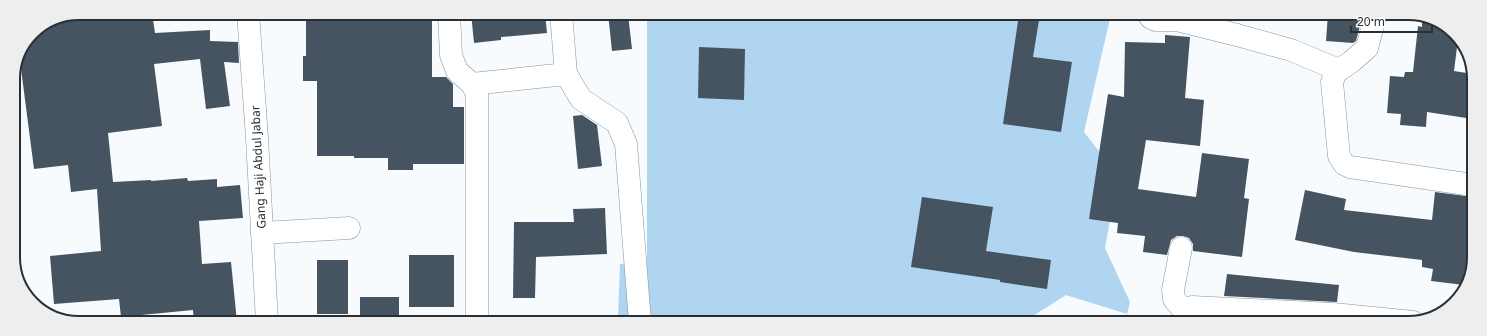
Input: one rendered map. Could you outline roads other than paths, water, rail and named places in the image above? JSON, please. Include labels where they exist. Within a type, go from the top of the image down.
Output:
[{"type":"street","name":"Gang Haji Abdul Jabar","points":[[248,20],[267,316]]},
{"type":"street","points":[[449,20],[451,55],[457,71],[472,84],[477,94],[477,316]]},
{"type":"street","points":[[562,20],[566,74],[581,99],[618,123],[626,144],[640,316]]},
{"type":"street","points":[[1155,20],[1177,20],[1237,35],[1291,50],[1339,70]]},
{"type":"street","points":[[1374,20],[1367,48],[1351,62],[1336,72],[1332,82],[1339,156],[1344,164],[1350,167],[1467,184]]},
{"type":"street","points":[[472,84],[566,74]]},
{"type":"street","points":[[262,233],[349,228]]},
{"type":"street","points":[[1181,248],[1173,290],[1174,299],[1185,316]]},
{"type":"street","points":[[1186,316],[1188,308],[1192,307],[1353,316]]}]
